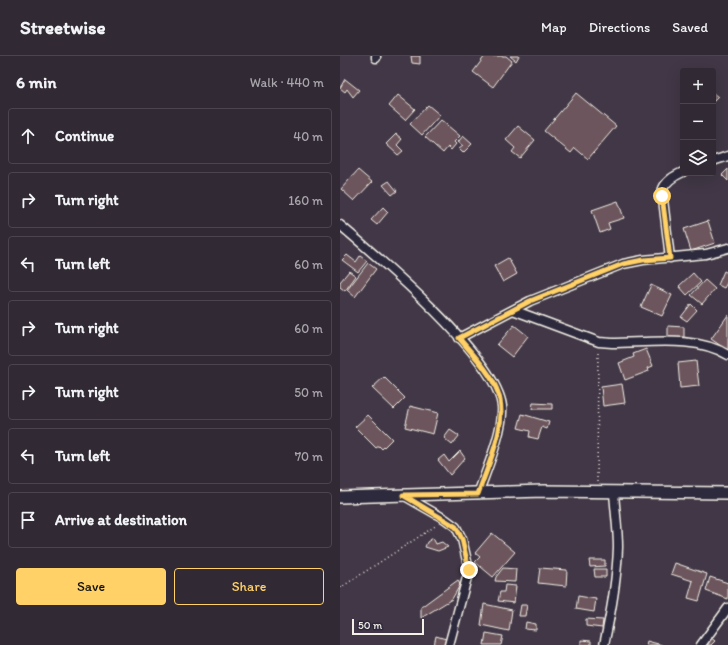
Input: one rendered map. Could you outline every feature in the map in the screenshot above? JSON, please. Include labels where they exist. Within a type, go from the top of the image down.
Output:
[{"type":"street","points":[[716,160],[728,156]]},
{"type":"street","points":[[670,258],[662,191],[664,185],[670,179],[680,174]]},
{"type":"street","points":[[340,225],[390,267],[459,338],[488,373],[498,390],[502,406],[502,420],[478,494]]},
{"type":"street","points":[[459,338],[513,310],[623,264],[643,260],[706,254],[728,248]]},
{"type":"street","points":[[513,310],[598,342],[692,342],[712,347],[728,355]]},
{"type":"street","points":[[340,496],[478,494],[543,491],[728,493]]},
{"type":"street","points":[[604,645],[616,581],[618,547],[614,492]]},
{"type":"street","points":[[403,495],[456,527],[462,539],[469,570],[448,645]]},
{"type":"street","points":[[700,645],[728,608]]},
{"type":"path","points":[[597,492],[598,342]]},
{"type":"path","points":[[340,588],[445,519]]},
{"type":"building","points":[[411,56],[420,56],[420,64],[412,63]]},
{"type":"building","points":[[485,56],[506,56],[512,61],[493,87],[473,72]]},
{"type":"building","points":[[510,56],[519,56],[516,61]]},
{"type":"building","points":[[345,79],[359,90],[353,97],[347,89],[345,92],[340,88]]},
{"type":"building","points":[[576,93],[616,126],[588,159],[575,148],[571,153],[544,131]]},
{"type":"building","points":[[398,95],[415,109],[405,120],[389,106]]},
{"type":"building","points":[[428,105],[440,115],[422,135],[410,124]]},
{"type":"building","points":[[441,120],[460,136],[454,142],[456,144],[451,150],[448,147],[443,153],[425,137]]},
{"type":"building","points":[[518,126],[535,140],[520,158],[512,152],[515,148],[506,140]]},
{"type":"building","points":[[396,134],[402,139],[397,145],[403,151],[398,155],[386,144]]},
{"type":"building","points":[[463,136],[472,144],[463,153],[459,149],[463,146],[458,142]]},
{"type":"building","points":[[728,169],[728,181],[722,175]]},
{"type":"building","points":[[358,170],[372,182],[354,201],[341,189]]},
{"type":"building","points":[[389,181],[397,191],[392,195],[383,185]]},
{"type":"building","points":[[618,201],[624,218],[608,223],[610,229],[600,233],[592,210]]},
{"type":"building","points":[[383,207],[388,212],[377,225],[371,220]]},
{"type":"building","points":[[708,221],[715,243],[691,251],[684,229]]},
{"type":"building","points":[[347,255],[356,262],[360,256],[367,261],[358,272],[342,260]]},
{"type":"building","points":[[508,258],[517,274],[503,282],[494,266]]},
{"type":"building","points":[[368,263],[376,269],[355,297],[347,290]]},
{"type":"building","points":[[349,271],[356,276],[345,291],[340,287],[340,282]]},
{"type":"building","points":[[724,271],[728,273],[728,281],[724,288],[718,285]]},
{"type":"building","points":[[693,273],[701,282],[687,295],[679,286]]},
{"type":"building","points":[[705,280],[715,289],[702,304],[691,295]]},
{"type":"building","points":[[651,285],[672,295],[662,316],[641,307]]},
{"type":"building","points":[[691,304],[697,310],[687,321],[681,317]]},
{"type":"building","points":[[728,315],[728,351],[711,339]]},
{"type":"building","points":[[514,325],[528,336],[512,357],[497,345]]},
{"type":"building","points":[[668,326],[684,327],[684,338],[668,338]]},
{"type":"building","points":[[646,349],[653,366],[648,368],[649,371],[625,380],[619,363],[634,357],[633,354]]},
{"type":"building","points":[[696,361],[699,386],[680,388],[678,363]]},
{"type":"building","points":[[384,377],[405,398],[394,409],[372,388]]},
{"type":"building","points":[[622,384],[625,403],[603,406],[601,387]]},
{"type":"building","points":[[533,403],[552,404],[552,409],[532,409]]},
{"type":"building","points":[[410,406],[438,413],[433,434],[405,427]]},
{"type":"building","points":[[522,414],[549,422],[547,429],[542,427],[538,439],[529,437],[530,431],[518,428]]},
{"type":"building","points":[[368,415],[392,439],[382,449],[379,446],[376,448],[355,427]]},
{"type":"building","points":[[450,430],[459,436],[452,445],[444,438]]},
{"type":"building","points":[[460,451],[465,458],[450,475],[438,460],[444,455],[449,462]]},
{"type":"building","points":[[492,533],[515,552],[493,577],[475,562],[480,557],[475,553]]},
{"type":"building","points":[[433,538],[436,544],[442,542],[448,547],[438,551],[425,547],[427,542]]},
{"type":"building","points":[[589,560],[605,560],[605,566],[590,567]]},
{"type":"building","points":[[675,563],[707,574],[699,601],[688,598],[693,581],[671,574]]},
{"type":"building","points":[[503,568],[516,569],[515,582],[495,581],[496,577]]},
{"type":"building","points":[[540,568],[567,570],[566,586],[538,583]]},
{"type":"building","points":[[594,569],[606,569],[606,577],[595,577]]},
{"type":"building","points":[[710,577],[728,583],[728,599],[706,591]]},
{"type":"building","points":[[458,580],[460,585],[452,599],[421,618],[421,607]]},
{"type":"building","points":[[505,585],[516,586],[514,603],[498,601],[500,592],[504,592]]},
{"type":"building","points":[[578,596],[596,599],[594,612],[576,609]]},
{"type":"building","points":[[484,604],[512,610],[509,631],[481,625]]},
{"type":"building","points":[[521,605],[527,605],[525,616],[519,616]]},
{"type":"building","points":[[586,619],[603,620],[602,628],[586,626]]},
{"type":"building","points":[[526,622],[536,624],[536,630],[525,629]]},
{"type":"building","points":[[486,633],[503,636],[501,645],[484,645]]},
{"type":"building","points":[[436,636],[446,639],[444,645],[434,645]]},
{"type":"building","points":[[709,636],[715,641],[711,645],[702,645]]},
{"type":"building","points":[[581,640],[591,641],[591,645],[581,645]]},
{"type":"building","points":[[647,641],[662,645],[646,645]]},
{"type":"route","points":[[469,570],[462,539],[456,527],[403,495],[478,494],[502,420],[502,406],[498,390],[488,373],[459,338],[530,301],[623,264],[643,260],[670,258],[662,196]]}]
